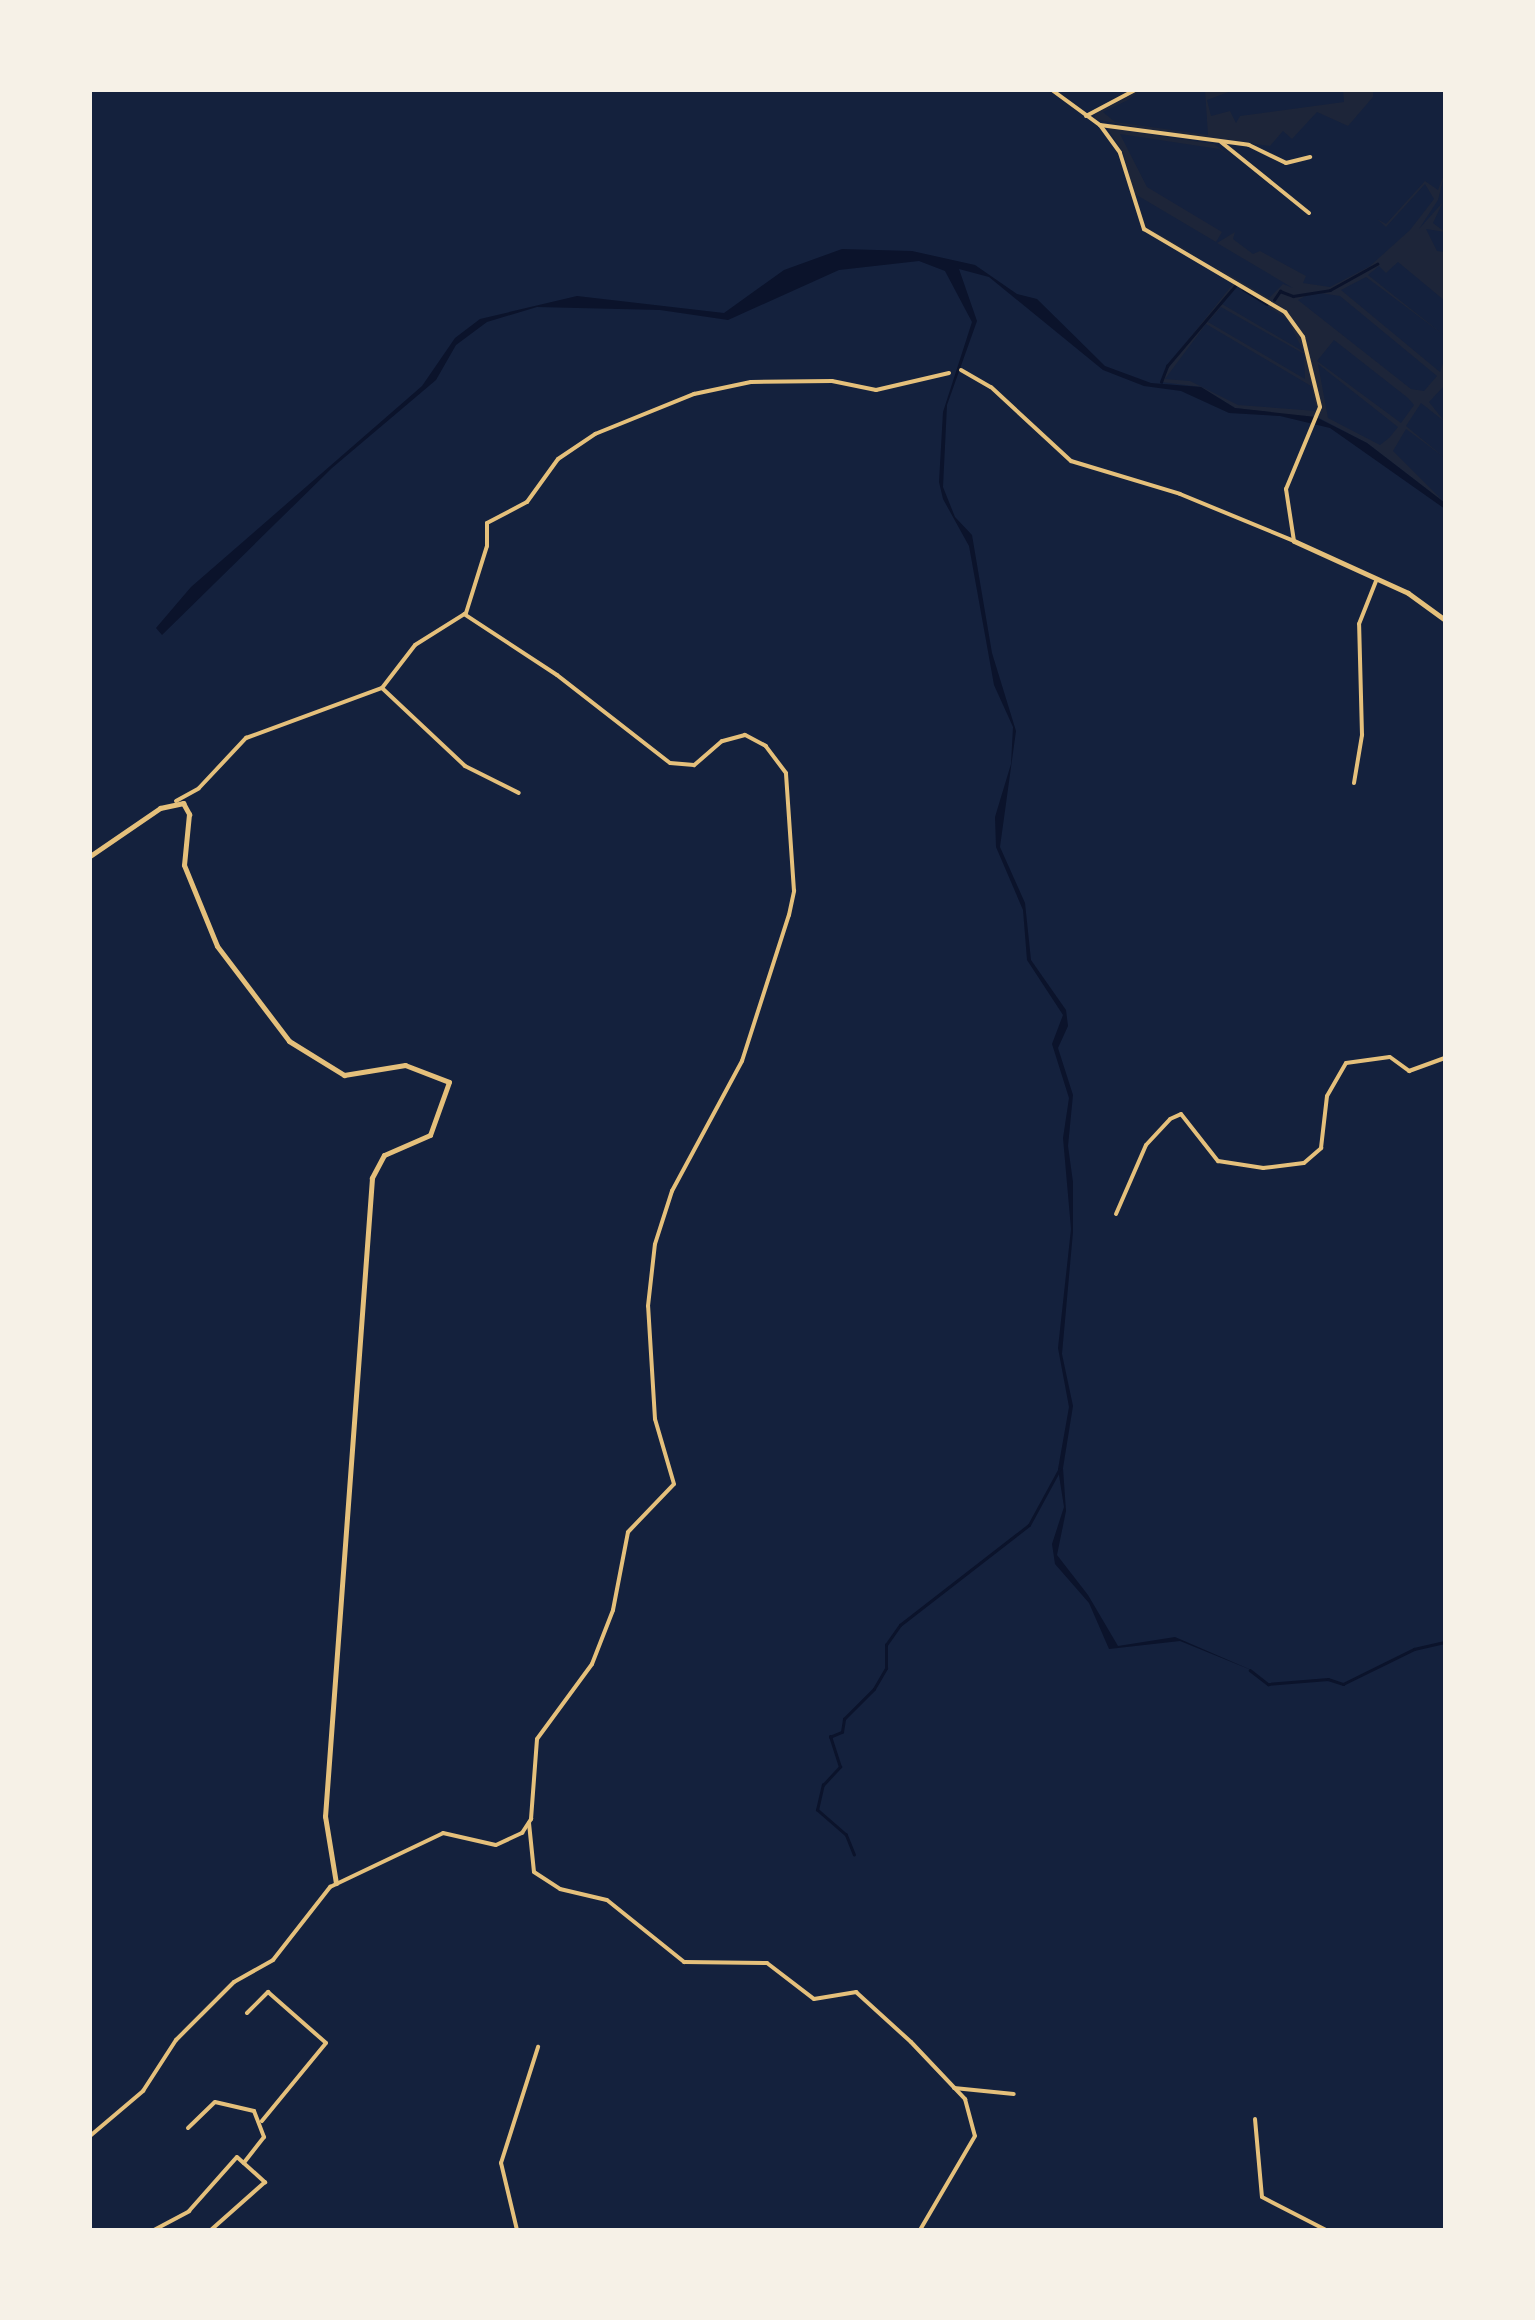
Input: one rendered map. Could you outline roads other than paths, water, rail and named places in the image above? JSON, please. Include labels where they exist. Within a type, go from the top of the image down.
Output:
[{"type":"street","points":[[1052,90],[1100,125],[1249,145],[1286,163],[1310,157]]},
{"type":"street","points":[[1085,117],[1134,90]]},
{"type":"street","points":[[1100,125],[1120,152],[1144,230],[1284,312],[1303,337],[1320,407],[1286,489],[1294,542]]},
{"type":"street","points":[[1221,142],[1309,214]]},
{"type":"street","points":[[960,370],[991,387],[1072,461],[1180,494],[1294,542],[1376,582],[1408,593],[1445,620]]},
{"type":"street","points":[[90,856],[199,788],[246,738],[382,688],[415,644],[464,614],[487,546],[487,522],[526,502],[558,460],[606,428],[694,394],[760,381],[832,381],[876,390],[950,373]]},
{"type":"street","points":[[1354,782],[1362,735],[1359,624],[1376,582]]},
{"type":"street","points":[[464,614],[557,675],[670,762],[694,766],[738,735],[766,746],[786,773],[794,891],[742,1061],[667,1201],[655,1244],[648,1306],[654,1406],[674,1484],[628,1532],[613,1610],[592,1664],[536,1739],[528,1823],[530,1858],[544,1880],[607,1900],[684,1962],[767,1963],[814,1999],[856,1992],[973,2113],[975,2136],[920,2230]]},
{"type":"street","points":[[382,688],[465,766],[520,793]]},
{"type":"street","points":[[176,801],[188,809],[186,874],[225,963],[289,1042],[344,1074],[406,1065],[449,1082],[430,1135],[384,1155],[372,1178],[325,1816],[336,1883]]},
{"type":"street","points":[[1116,1214],[1146,1146],[1170,1119],[1182,1114],[1218,1161],[1263,1168],[1304,1163],[1321,1148],[1325,1104],[1346,1064],[1390,1057],[1408,1071],[1445,1058]]},
{"type":"street","points":[[90,2136],[143,2091],[176,2040],[234,1982],[273,1960],[336,1883],[443,1833],[504,1845],[528,1823]]},
{"type":"street","points":[[247,2013],[268,1992],[326,2043],[262,2121]]},
{"type":"street","points":[[517,2230],[501,2163],[538,2046]]},
{"type":"street","points":[[952,2088],[1014,2094]]},
{"type":"street","points":[[188,2128],[216,2102],[249,2108],[262,2121],[264,2137],[244,2163]]},
{"type":"street","points":[[1254,2120],[1262,2197],[1326,2230]]},
{"type":"street","points":[[154,2230],[189,2212],[237,2158],[266,2182],[211,2230]]},
{"type":"waterway","points":[[1274,300],[1280,291],[1293,296],[1330,290],[1377,264]]},
{"type":"waterway","points":[[1161,382],[1167,366],[1236,285]]},
{"type":"waterway","points":[[1243,289],[1267,304]]},
{"type":"waterway","points":[[854,1855],[846,1835],[817,1810],[823,1785],[840,1767],[830,1737],[842,1732],[844,1719],[874,1689],[886,1668],[886,1645],[900,1625],[1029,1525],[1059,1470]]},
{"type":"waterway","points":[[1250,1670],[1268,1684],[1328,1679],[1343,1684],[1414,1649],[1445,1642]]}]
